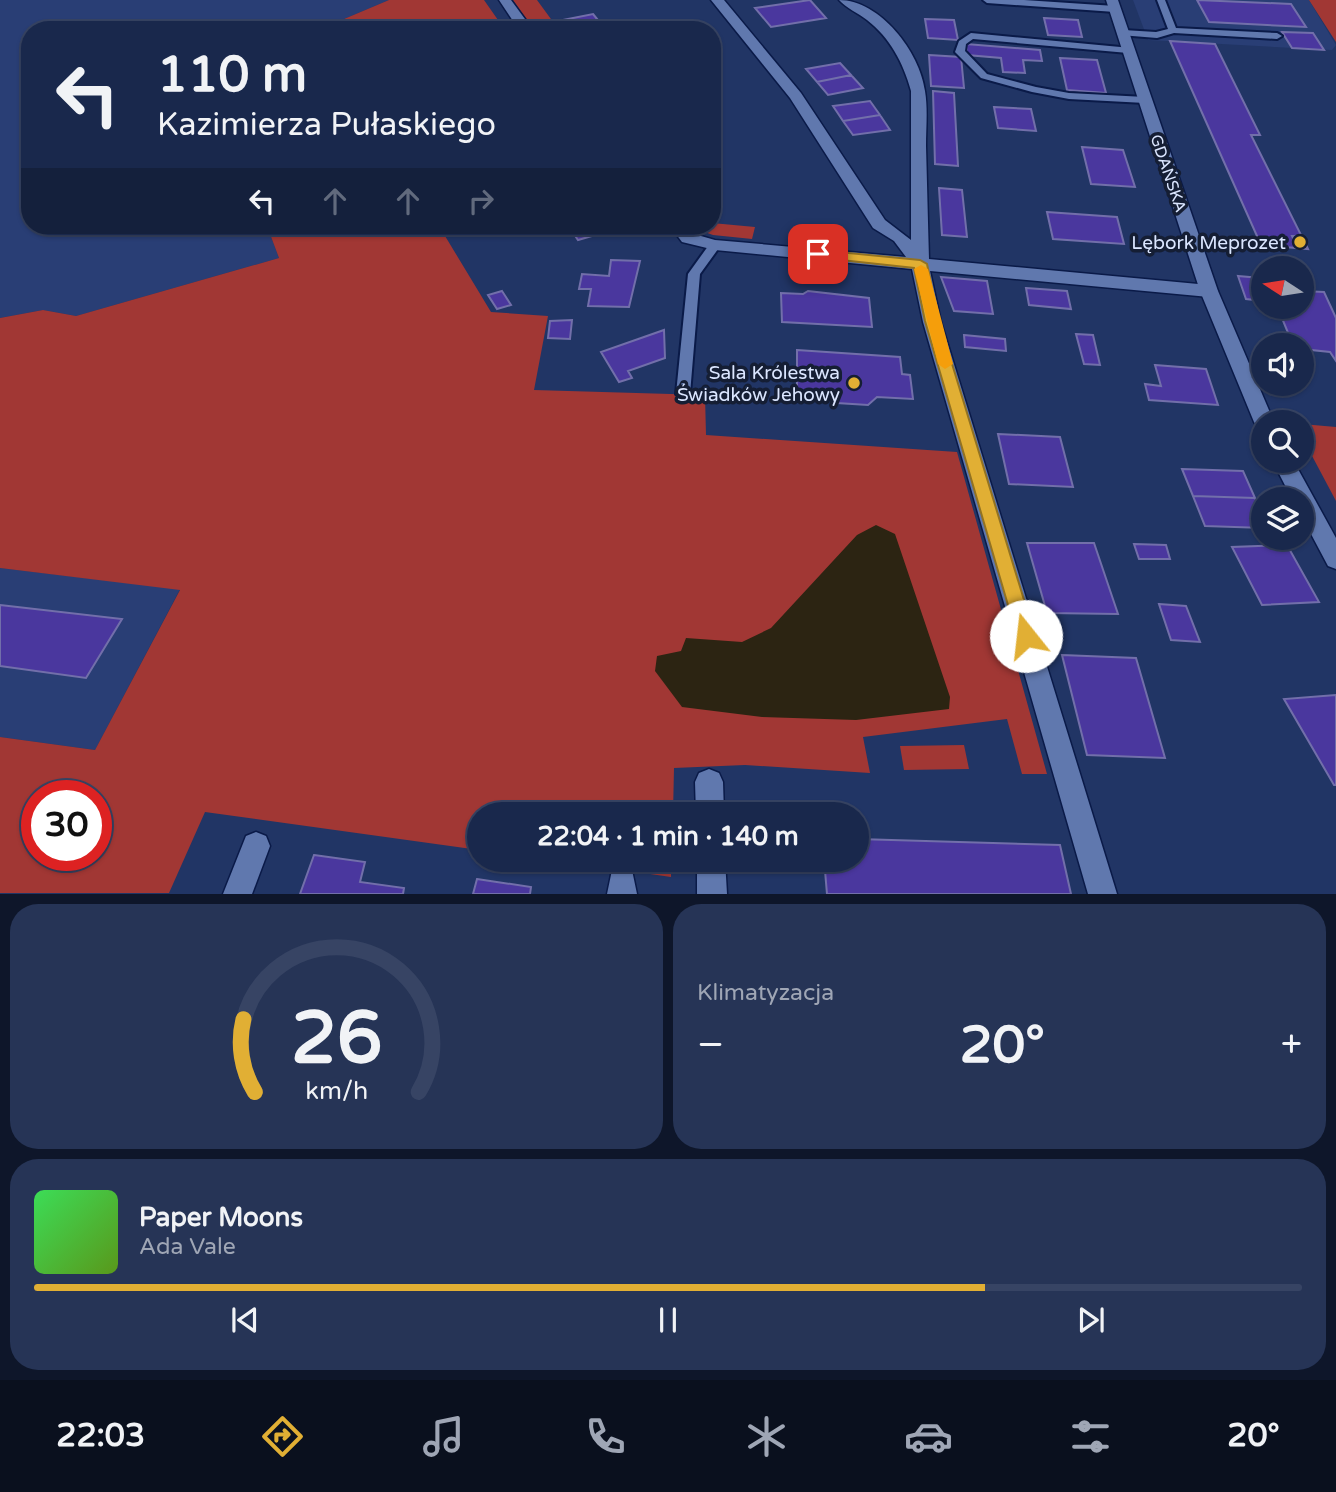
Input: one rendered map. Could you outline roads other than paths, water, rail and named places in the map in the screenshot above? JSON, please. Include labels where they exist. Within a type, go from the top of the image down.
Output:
[{"type":"street","points":[[505,0],[520,21]]},
{"type":"street","points":[[717,0],[796,96],[879,224],[900,237],[920,264]]},
{"type":"street","points":[[845,0],[860,8],[899,42],[913,66],[918,90],[920,264],[932,321],[1103,894]]},
{"type":"street","name":"GDAŃSKA","points":[[1113,5],[1209,291],[1259,410]]},
{"type":"street","points":[[686,235],[688,238],[715,244],[1209,291]]},
{"type":"street","points":[[1289,473],[1336,559]]},
{"type":"street","points":[[709,782],[710,802]]},
{"type":"street","points":[[237,894],[256,846]]},
{"type":"street","points":[[711,872],[712,894]]},
{"type":"lane","points":[[987,0],[1113,5]]},
{"type":"lane","points":[[1161,0],[1173,30]]},
{"type":"lane","points":[[1144,100],[1069,96],[984,76],[960,52],[962,43],[971,36],[1125,42],[1173,30],[1277,36]]},
{"type":"lane","points":[[683,394],[694,274],[715,244]]},
{"type":"place","name":"Lębork Meprozet","points":[[1300,242]]},
{"type":"place","name":"Sala Królestwa Świadków Jehowy","points":[[854,383]]}]
